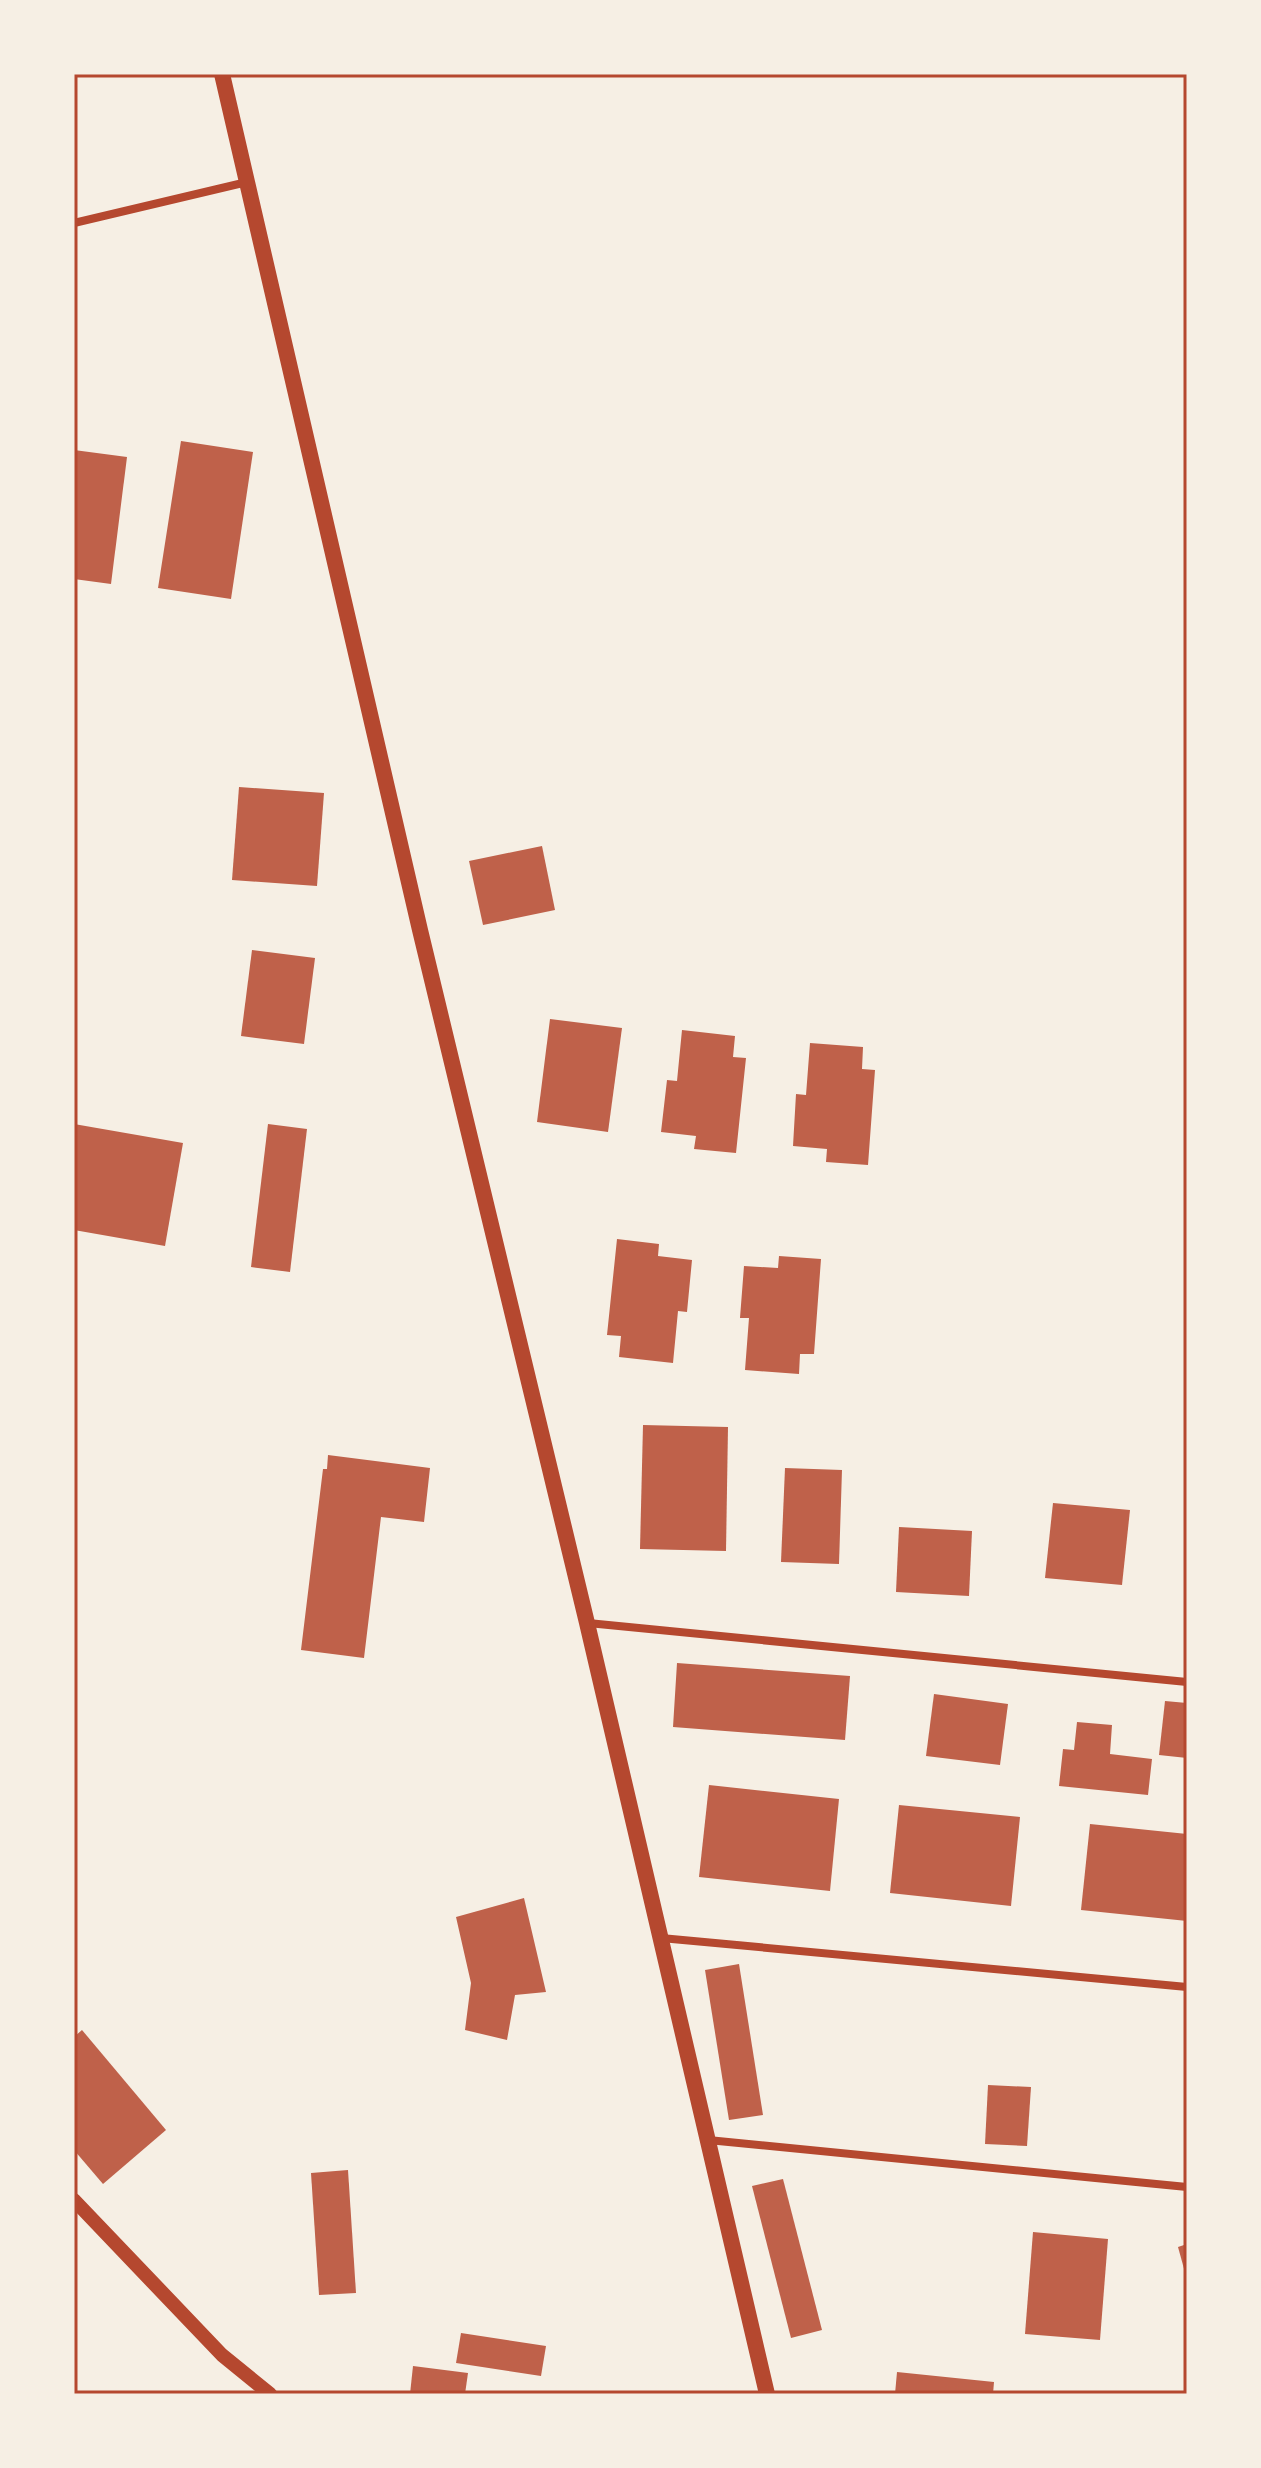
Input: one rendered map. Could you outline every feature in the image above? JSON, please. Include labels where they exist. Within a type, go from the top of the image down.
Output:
[{"type":"main road","points":[[222,74],[420,930],[587,1623],[767,2394]]},
{"type":"street","points":[[74,223],[247,182]]},
{"type":"street","points":[[587,1623],[1187,1682]]},
{"type":"street","points":[[660,1938],[1187,1987]]},
{"type":"street","points":[[707,2140],[1187,2187]]},
{"type":"street","points":[[74,2200],[222,2355],[270,2394]]},
{"type":"building","points":[[181,441],[253,452],[231,599],[158,588]]},
{"type":"building","points":[[74,450],[127,457],[111,584],[74,579]]},
{"type":"building","points":[[239,787],[324,793],[317,886],[232,880]]},
{"type":"building","points":[[542,846],[555,910],[483,925],[469,861]]},
{"type":"building","points":[[252,950],[315,958],[304,1044],[241,1036]]},
{"type":"building","points":[[550,1019],[622,1028],[608,1132],[537,1122]]},
{"type":"building","points":[[682,1030],[735,1036],[733,1057],[746,1058],[736,1153],[694,1149],[696,1136],[661,1132],[667,1080],[677,1081]]},
{"type":"building","points":[[810,1043],[863,1047],[862,1069],[875,1070],[868,1165],[826,1162],[827,1149],[793,1146],[796,1094],[806,1095]]},
{"type":"building","points":[[74,1124],[183,1143],[165,1246],[74,1230]]},
{"type":"building","points":[[268,1124],[307,1129],[290,1272],[251,1267]]},
{"type":"building","points":[[617,1239],[659,1244],[658,1256],[692,1260],[687,1312],[678,1311],[673,1363],[619,1357],[621,1336],[607,1335]]},
{"type":"building","points":[[779,1256],[821,1259],[814,1354],[800,1354],[799,1374],[745,1370],[749,1318],[740,1318],[744,1266],[778,1268]]},
{"type":"building","points":[[643,1425],[728,1427],[726,1551],[640,1549]]},
{"type":"building","points":[[328,1455],[430,1468],[424,1522],[381,1517],[364,1658],[301,1650],[323,1469],[327,1469]]},
{"type":"building","points":[[785,1468],[842,1470],[839,1564],[781,1562]]},
{"type":"building","points":[[1053,1503],[1130,1510],[1122,1585],[1045,1578]]},
{"type":"building","points":[[899,1527],[972,1531],[969,1596],[896,1592]]},
{"type":"building","points":[[677,1663],[850,1676],[845,1740],[673,1727]]},
{"type":"building","points":[[934,1694],[1008,1704],[1000,1765],[926,1756]]},
{"type":"building","points":[[1165,1701],[1187,1703],[1187,1758],[1159,1755]]},
{"type":"building","points":[[1077,1722],[1112,1725],[1110,1754],[1152,1759],[1148,1795],[1059,1786],[1063,1749],[1074,1750]]},
{"type":"building","points":[[709,1785],[839,1799],[830,1891],[699,1877]]},
{"type":"building","points":[[899,1805],[1020,1817],[1011,1906],[890,1893]]},
{"type":"building","points":[[1090,1824],[1187,1834],[1187,1921],[1081,1910]]},
{"type":"building","points":[[524,1898],[546,1992],[515,1995],[507,2040],[465,2030],[471,1983],[456,1917]]},
{"type":"building","points":[[739,1964],[763,2115],[729,2120],[705,1970]]},
{"type":"building","points":[[82,2030],[166,2130],[103,2184],[74,2150],[74,2037]]},
{"type":"building","points":[[988,2085],[1031,2087],[1027,2146],[985,2144]]},
{"type":"building","points":[[348,2170],[356,2293],[319,2295],[311,2173]]},
{"type":"building","points":[[783,2179],[822,2330],[791,2338],[752,2186]]},
{"type":"building","points":[[1033,2232],[1108,2239],[1100,2340],[1025,2334]]},
{"type":"building","points":[[1187,2244],[1187,2276],[1186,2276],[1178,2247]]},
{"type":"building","points":[[461,2333],[546,2346],[541,2376],[456,2363]]},
{"type":"building","points":[[413,2366],[468,2373],[465,2394],[410,2394]]},
{"type":"building","points":[[897,2372],[994,2382],[993,2394],[895,2394]]}]
